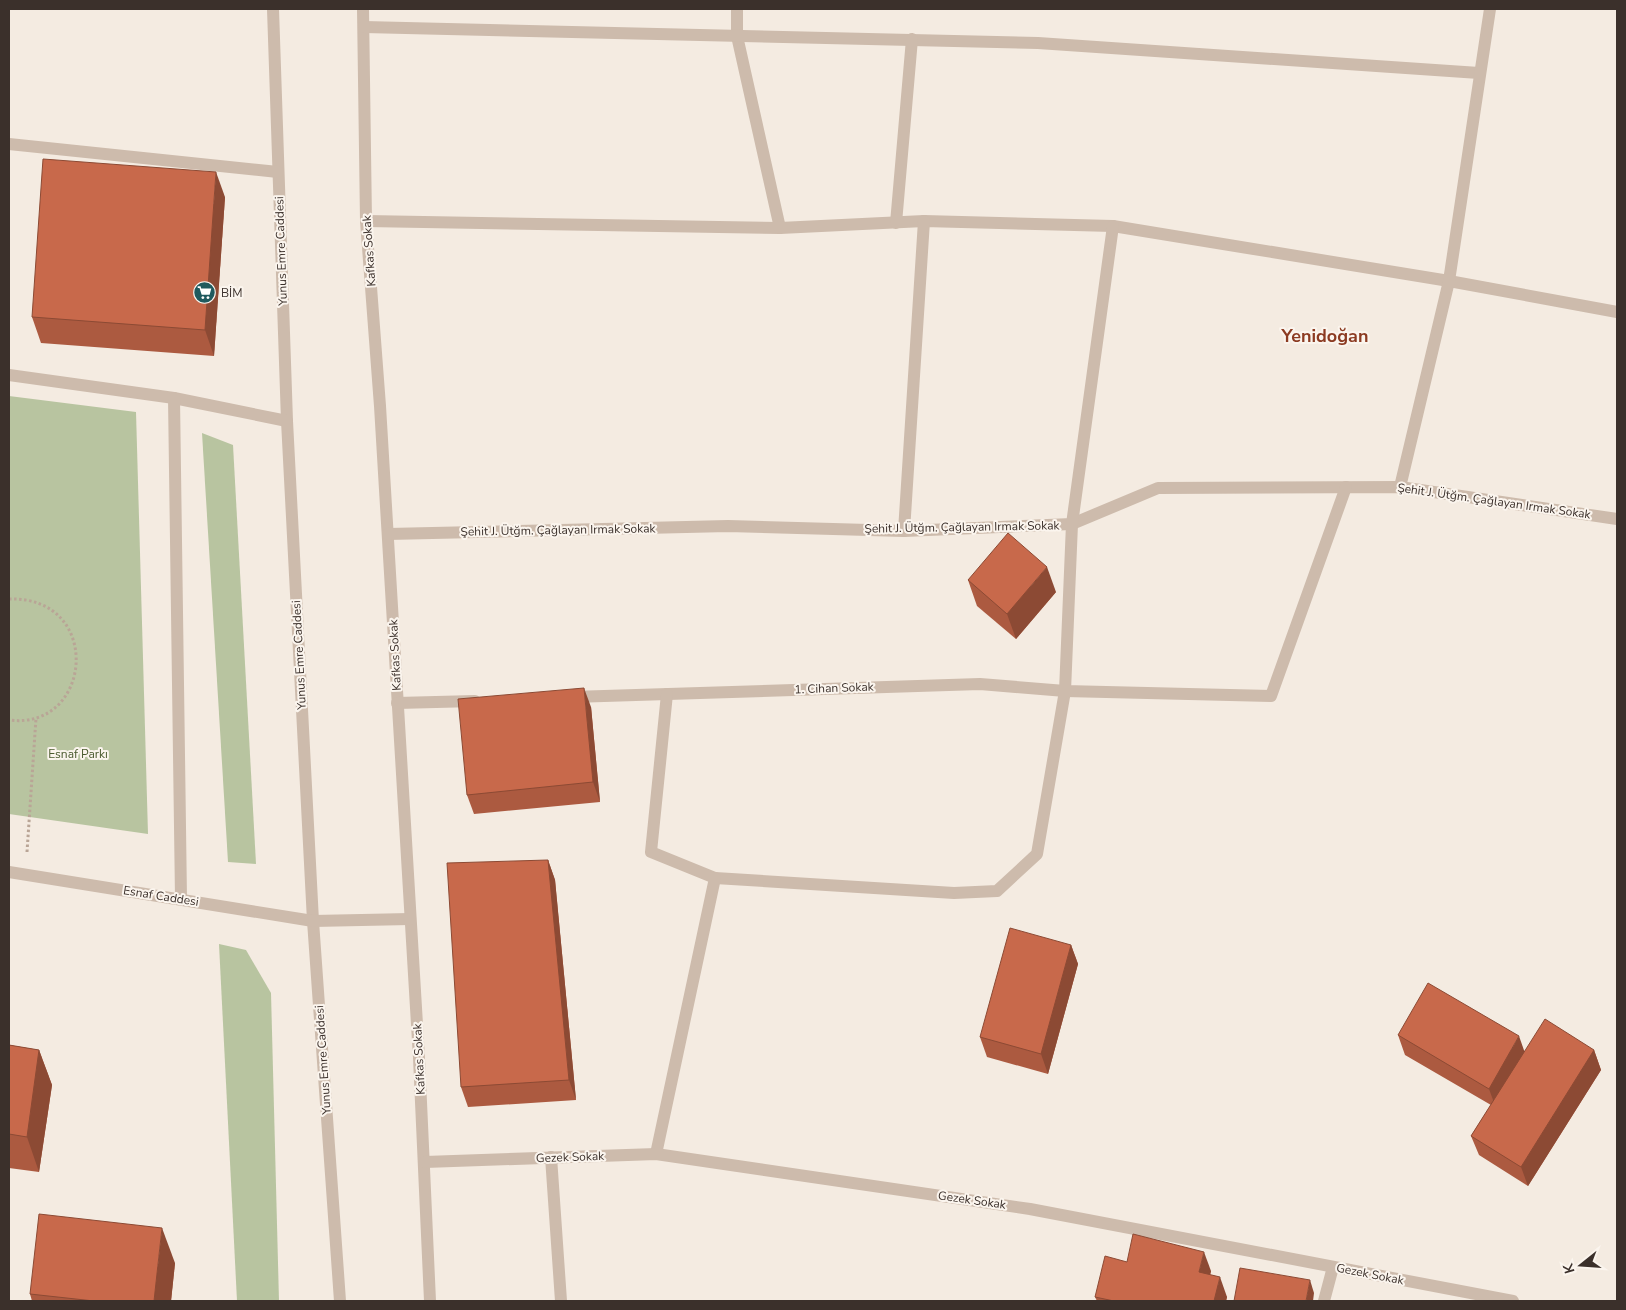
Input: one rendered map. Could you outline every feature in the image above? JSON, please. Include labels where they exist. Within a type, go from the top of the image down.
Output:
[{"type":"street","name":"Yunus Emre Caddesi","points":[[274,9],[287,421],[313,921],[340,1301]]},
{"type":"street","name":"Kafkas Sokak","points":[[363,9],[366,221],[388,534],[425,1162],[430,1301]]},
{"type":"street","points":[[737,9],[737,36],[780,228]]},
{"type":"street","points":[[1400,487],[1449,281],[1490,9]]},
{"type":"street","points":[[364,27],[1038,43],[1479,73]]},
{"type":"street","points":[[896,223],[912,39]]},
{"type":"street","points":[[9,144],[278,172]]},
{"type":"street","points":[[366,221],[780,228],[924,221],[1113,226],[1449,281],[1617,312]]},
{"type":"street","points":[[904,531],[924,221]]},
{"type":"street","points":[[667,694],[651,852],[714,878],[954,893],[997,891],[1036,854],[1066,691],[1072,524],[1113,226]]},
{"type":"street","points":[[9,375],[174,398],[287,421]]},
{"type":"street","points":[[174,398],[180,898]]},
{"type":"street","name":"1. Cihan Sokak","points":[[557,698],[980,684],[1066,691],[1271,696],[1346,487]]},
{"type":"street","name":"Şehit J. Ütğm. Çağlayan Irmak Sokak","points":[[388,534],[728,526],[904,531],[1072,524],[1158,488],[1400,487],[1617,519]]},
{"type":"street","points":[[397,703],[487,700]]},
{"type":"street","name":"Esnaf Caddesi","points":[[9,872],[180,898],[313,921],[410,919]]},
{"type":"street","points":[[656,1154],[714,878]]},
{"type":"street","name":"Gezek Sokak","points":[[425,1162],[656,1154],[1030,1209],[1513,1301]]},
{"type":"street","points":[[552,1157],[561,1301]]},
{"type":"street","points":[[1324,1301],[1333,1267]]},
{"type":"path","points":[[9,599],[24,598],[44,604],[60,616],[72,634],[77,653],[76,674],[68,693],[54,708],[36,718],[9,720]]},
{"type":"path","points":[[26,875],[36,718]]},
{"type":"green space","name":"Esnaf Parkı","points":[[9,396],[136,412],[148,834],[9,814]]},
{"type":"green space","points":[[202,433],[233,445],[256,864],[228,862]]},
{"type":"green space","points":[[219,944],[246,950],[271,993],[279,1301],[237,1301]]},
{"type":"building","points":[[43,159],[216,172],[205,330],[32,317]]},
{"type":"building","points":[[1008,533],[1047,567],[1007,614],[968,580]]},
{"type":"building","points":[[584,688],[593,782],[467,795],[458,699]]},
{"type":"building","points":[[548,860],[569,1080],[461,1087],[447,863]]},
{"type":"building","points":[[1010,928],[1071,945],[1041,1054],[980,1037]]},
{"type":"building","points":[[1428,983],[1519,1036],[1489,1089],[1398,1035]]},
{"type":"building","points":[[1545,1019],[1594,1050],[1521,1167],[1471,1136]]},
{"type":"building","points":[[9,1045],[39,1050],[27,1137],[9,1134]]},
{"type":"building","points":[[39,1214],[162,1228],[154,1301],[94,1301],[30,1294]]},
{"type":"building","points":[[1133,1234],[1204,1252],[1199,1272],[1220,1277],[1214,1301],[1114,1301],[1095,1297],[1105,1256],[1127,1262]]},
{"type":"building","points":[[1240,1268],[1310,1280],[1306,1301],[1234,1301]]},
{"type":"place","name":"BİM","points":[[205,293]]},
{"type":"district","name":"Yenidoğan","points":[[1325,336]]}]
